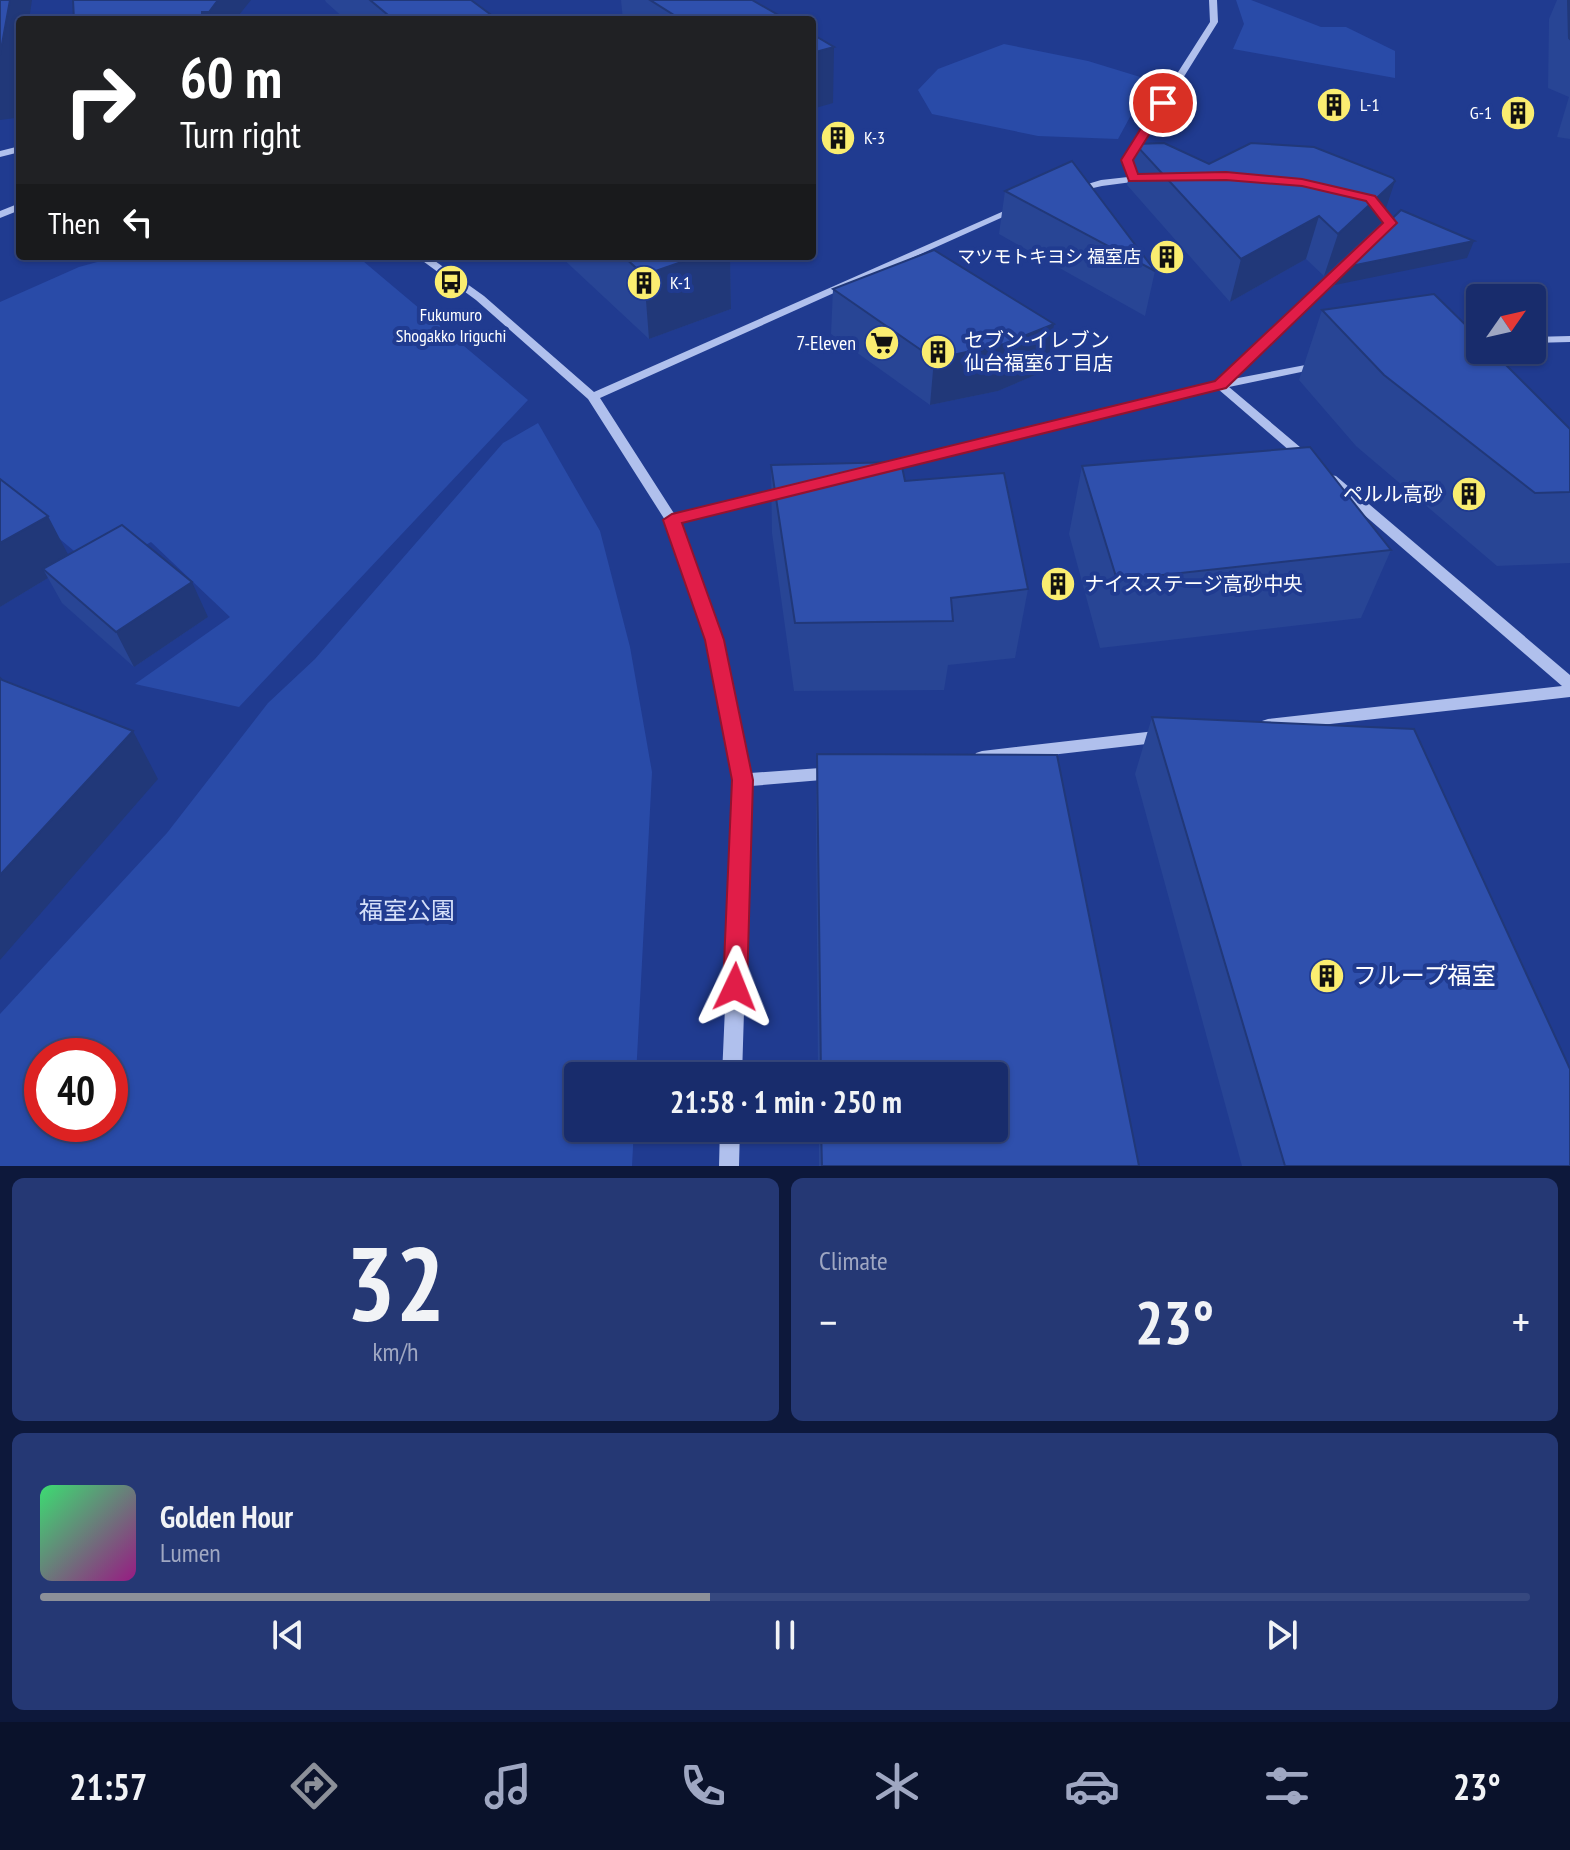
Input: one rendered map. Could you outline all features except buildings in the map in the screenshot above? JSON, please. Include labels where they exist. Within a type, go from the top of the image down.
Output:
[{"type":"street","points":[[1133,178],[1127,160],[1214,22],[1216,3],[1213,0]]},
{"type":"street","points":[[1060,194],[1133,178],[1164,177]]},
{"type":"street","points":[[593,397],[1033,202]]},
{"type":"street","points":[[1220,385],[1368,245]]},
{"type":"street","points":[[427,260],[480,298],[593,397],[672,520],[715,640],[743,780],[733,1062]]},
{"type":"street","points":[[1546,340],[1570,339]]},
{"type":"street","points":[[872,471],[1220,385],[1340,362]]},
{"type":"street","points":[[1220,385],[1570,684]]},
{"type":"street","points":[[672,520],[796,489]]},
{"type":"street","points":[[1258,726],[1570,691]]},
{"type":"street","points":[[961,759],[1180,735]]},
{"type":"street","points":[[743,780],[852,771]]},
{"type":"street","points":[[729,1166],[730,1142]]},
{"type":"green space","points":[[1236,0],[1251,0],[1321,27],[1346,27],[1395,51],[1395,78],[1233,49],[1244,24]]},
{"type":"green space","points":[[1004,44],[1088,61],[1150,80],[1118,139],[1038,136],[932,114],[918,90],[938,69]]},
{"type":"green space","points":[[104,260],[362,260],[528,400],[239,707],[135,684],[230,617],[151,542],[98,571],[0,489],[0,302],[79,267]]},
{"type":"green space","name":"福室公園","points":[[538,423],[600,531],[630,647],[652,772],[637,1062],[564,1062],[564,1142],[633,1142],[632,1166],[0,1166],[0,1014],[167,833],[268,703],[315,659],[503,443]]},
{"type":"place","name":"L-1","points":[[1334,105]]},
{"type":"place","name":"G-1","points":[[1518,113]]},
{"type":"place","name":"K-3","points":[[838,138]]},
{"type":"place","name":"マツモトキヨシ 福室店","points":[[1167,257]]},
{"type":"place","name":"Fukumuro Shogakko Iriguchi","points":[[451,282]]},
{"type":"place","name":"K-1","points":[[644,283]]},
{"type":"place","name":"7-Eleven","points":[[882,343]]},
{"type":"place","name":"セブン-イレブン 仙台福室6丁目店","points":[[938,352]]},
{"type":"place","name":"ペルル高砂","points":[[1469,494]]},
{"type":"place","name":"ナイスステージ高砂中央","points":[[1058,584]]},
{"type":"place","name":"フループ福室","points":[[1327,976]]},
{"type":"route","points":[[735,987],[743,780],[715,640],[672,520],[1220,385],[1390,223],[1370,198],[1302,182],[1226,176],[1133,178],[1127,160],[1163,103]]}]
